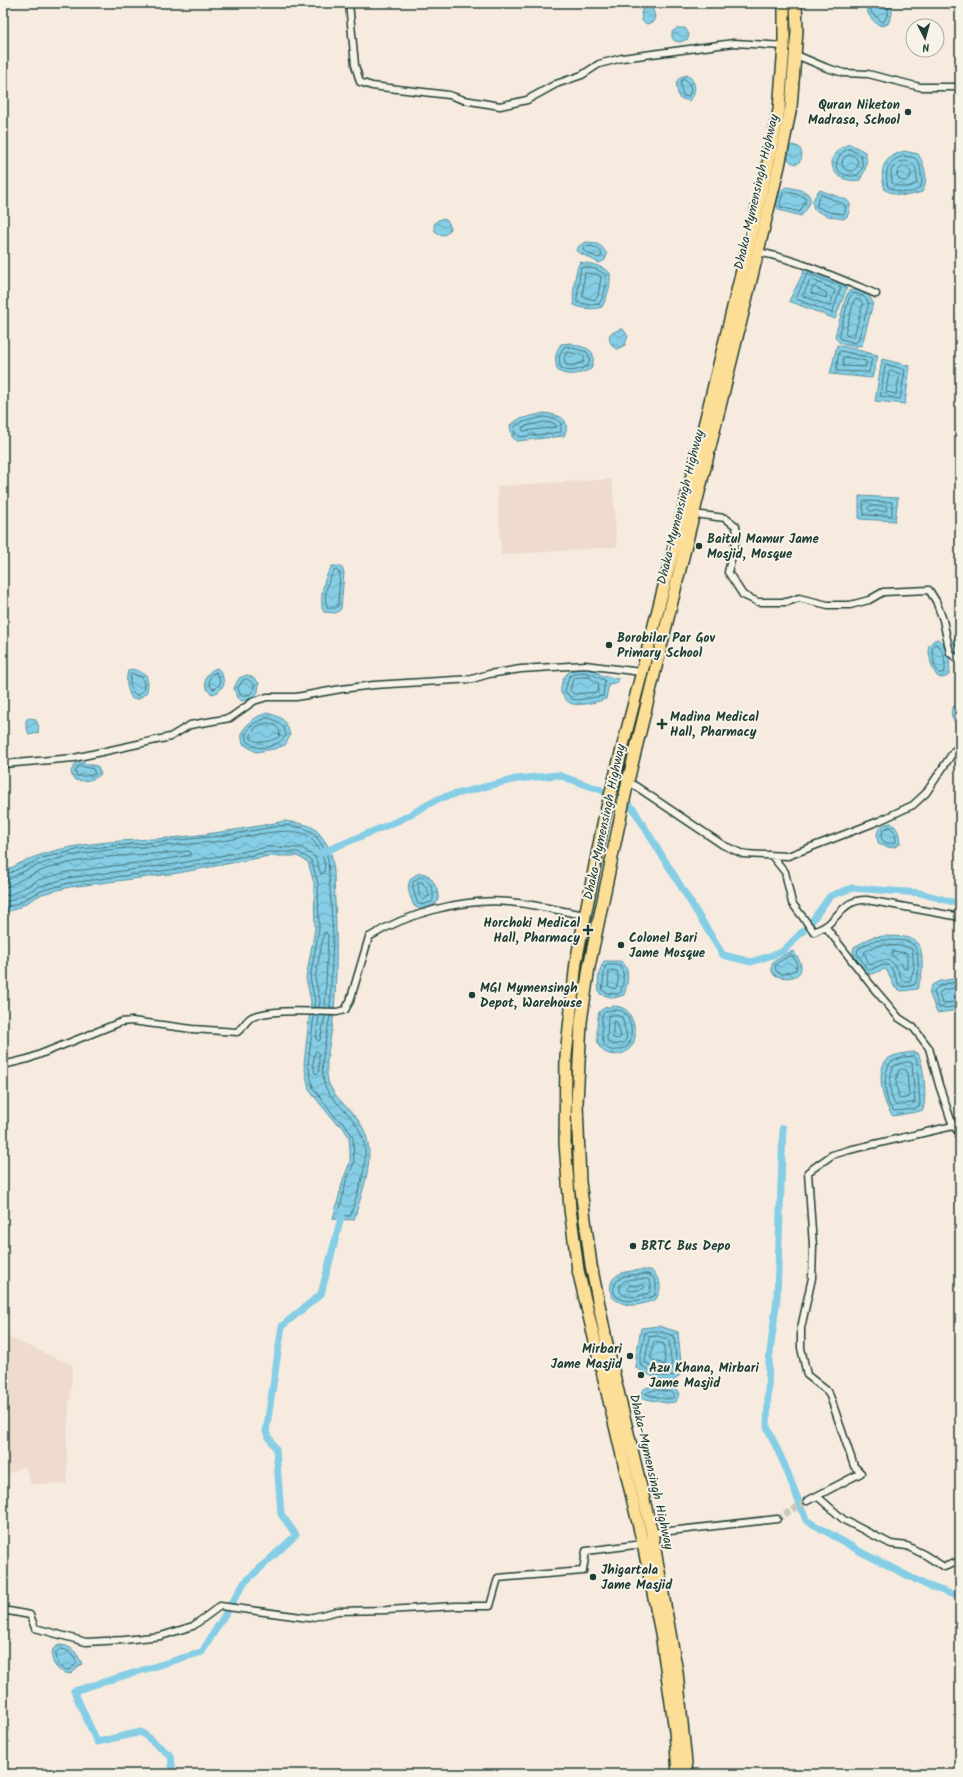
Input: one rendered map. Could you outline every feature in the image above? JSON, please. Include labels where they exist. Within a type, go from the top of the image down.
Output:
[{"type":"highway","name":"Dhaka-Mymensingh Highway","points":[[678,1774],[675,1731],[661,1633],[644,1544],[578,1270],[570,1209],[564,1143],[566,1056],[576,962],[604,819],[679,528],[768,164],[779,110],[784,46],[784,3]]},
{"type":"highway","name":"Dhaka-Mymensingh Highway","points":[[687,1774],[677,1672],[652,1533],[608,1354],[591,1265],[580,1182],[577,1103],[580,1022],[588,967],[618,823],[780,166],[791,108],[795,56],[796,3]]},
{"type":"street","points":[[349,3],[355,65],[360,82],[372,86],[449,95],[464,100],[500,106],[527,100],[556,84],[582,75],[599,64],[622,58],[734,43],[784,46]]},
{"type":"street","points":[[795,56],[844,73],[868,74],[920,87],[960,87]]},
{"type":"street","points":[[758,252],[782,257],[876,294]]},
{"type":"street","points":[[694,514],[725,518],[736,526],[737,536],[728,572],[743,595],[758,602],[787,602],[799,598],[828,604],[850,605],[869,600],[883,592],[929,590],[936,601],[943,620],[950,653],[960,662]]},
{"type":"street","points":[[3,764],[74,758],[170,737],[190,725],[230,718],[254,701],[267,698],[296,697],[374,685],[472,679],[521,668],[585,665],[641,672]]},
{"type":"street","points":[[628,781],[723,845],[743,854],[788,856],[880,821],[913,806],[926,793],[954,751],[960,747]]},
{"type":"street","points":[[772,856],[785,872],[792,903],[814,932],[825,926],[839,911],[857,900],[867,900],[960,917]]},
{"type":"street","points":[[3,1065],[28,1059],[120,1022],[132,1021],[192,1029],[237,1032],[243,1028],[250,1018],[260,1014],[337,1012],[345,1010],[350,1001],[369,937],[396,922],[435,910],[484,902],[516,903],[585,915]]},
{"type":"street","points":[[825,926],[875,990],[899,1018],[913,1026],[929,1048],[939,1085],[953,1126],[960,1133]]},
{"type":"street","points":[[807,1501],[861,1473],[854,1466],[830,1396],[826,1390],[807,1375],[803,1360],[801,1328],[812,1278],[813,1246],[808,1172],[832,1155],[960,1124]]},
{"type":"street","points":[[817,1496],[844,1520],[891,1544],[907,1546],[944,1567],[960,1561]]},
{"type":"street","points":[[652,1533],[777,1519]]},
{"type":"street","points":[[3,1610],[30,1615],[34,1628],[86,1642],[161,1636],[193,1626],[220,1606],[309,1618],[338,1611],[490,1606],[498,1578],[584,1571],[586,1551],[644,1544]]},
{"type":"shaded area","points":[[612,479],[617,547],[501,555],[497,486]]},
{"type":"shaded area","points":[[3,1335],[73,1365],[67,1433],[67,1484],[31,1484],[25,1466],[3,1476]]},
{"type":"water","points":[[866,3],[892,3],[892,14],[888,24],[882,26],[875,23],[868,14]]},
{"type":"water","points":[[645,5],[652,6],[655,17],[653,22],[647,24],[642,21],[641,12]]},
{"type":"water","points":[[677,28],[685,28],[689,34],[688,39],[680,42],[675,41],[672,38],[672,32]]},
{"type":"water","points":[[687,75],[693,81],[695,88],[692,98],[689,101],[679,98],[677,86],[679,78]]},
{"type":"water","points":[[850,144],[865,152],[866,166],[860,180],[841,178],[832,167],[832,160],[835,154],[841,148]]},
{"type":"water","points":[[792,145],[799,147],[801,152],[802,156],[797,164],[790,162],[787,156],[787,151]]},
{"type":"water","points":[[904,151],[918,154],[923,163],[926,178],[922,192],[903,196],[885,190],[882,176],[884,165],[887,161],[891,157]]},
{"type":"water","points":[[786,187],[805,192],[810,198],[810,203],[807,209],[801,216],[779,210],[776,204],[779,192]]},
{"type":"water","points":[[820,190],[847,200],[850,206],[849,213],[846,218],[832,217],[814,209],[812,202]]},
{"type":"water","points":[[439,219],[445,219],[450,224],[448,233],[445,235],[439,235],[434,230],[434,224]]},
{"type":"water","points":[[586,242],[596,243],[601,246],[607,254],[605,260],[599,263],[576,251],[579,246]]},
{"type":"water","points":[[580,262],[592,264],[607,270],[610,273],[609,290],[602,307],[588,309],[574,305],[574,283]]},
{"type":"water","points":[[806,267],[845,284],[847,287],[835,319],[789,301]]},
{"type":"water","points":[[856,289],[866,294],[873,303],[862,345],[850,346],[839,342],[835,336],[846,297],[849,291]]},
{"type":"water","points":[[623,329],[628,336],[625,345],[617,349],[613,347],[609,339],[610,334]]},
{"type":"water","points":[[570,343],[590,350],[593,356],[591,369],[574,374],[566,374],[558,371],[556,364],[557,350],[561,344]]},
{"type":"water","points":[[837,345],[878,355],[872,378],[830,374]]},
{"type":"water","points":[[882,359],[910,366],[905,404],[875,401]]},
{"type":"water","points":[[544,413],[563,418],[566,425],[564,436],[517,441],[512,437],[510,425],[519,419]]},
{"type":"water","points":[[859,496],[898,498],[895,521],[859,519]]},
{"type":"water","points":[[332,566],[342,568],[344,573],[341,609],[336,613],[324,612],[322,608],[323,586],[326,576]]},
{"type":"water","points":[[960,632],[960,657],[958,657],[953,641],[956,635]]},
{"type":"water","points":[[938,639],[945,647],[949,659],[950,674],[944,678],[940,678],[933,670],[928,647],[934,640]]},
{"type":"water","points":[[217,668],[222,673],[224,685],[218,692],[212,694],[208,691],[205,683],[209,672]]},
{"type":"water","points":[[580,668],[594,669],[601,675],[619,679],[618,682],[609,684],[606,699],[588,704],[573,704],[567,701],[561,693],[561,688],[565,676],[571,671]]},
{"type":"water","points":[[132,669],[146,675],[148,683],[147,692],[139,699],[132,699],[128,689],[127,675],[128,671]]},
{"type":"water","points":[[247,675],[254,678],[259,683],[258,692],[253,698],[242,701],[237,698],[234,688],[239,678]]},
{"type":"water","points":[[960,701],[960,725],[952,718],[952,708]]},
{"type":"water","points":[[267,713],[283,720],[287,726],[290,736],[285,745],[274,749],[256,752],[243,744],[241,733],[252,720]]},
{"type":"water","points":[[29,718],[35,719],[39,729],[38,733],[29,735],[26,720]]},
{"type":"water","points":[[80,762],[97,766],[101,774],[96,778],[89,780],[75,780],[71,771],[76,763]]},
{"type":"water","points":[[285,821],[305,825],[316,830],[328,847],[333,863],[336,976],[333,1021],[327,1058],[327,1074],[332,1090],[354,1115],[362,1127],[367,1139],[369,1152],[366,1179],[354,1220],[333,1219],[343,1180],[350,1162],[349,1137],[342,1126],[334,1121],[309,1090],[304,1064],[311,1001],[306,978],[315,929],[314,883],[308,862],[297,856],[269,856],[178,873],[70,887],[42,894],[16,909],[5,912],[3,907],[3,873],[23,862],[44,854],[90,844],[182,837]]},
{"type":"water","points":[[891,823],[898,832],[900,838],[900,844],[895,847],[879,844],[877,836],[880,828]]},
{"type":"water","points":[[420,873],[423,873],[431,878],[437,890],[438,898],[434,905],[428,908],[420,909],[414,906],[408,886],[411,879]]},
{"type":"water","points":[[872,937],[906,937],[916,941],[921,952],[922,968],[921,978],[917,989],[902,991],[895,988],[886,969],[871,974],[868,974],[862,970],[853,953],[854,947]]},
{"type":"water","points":[[793,951],[801,965],[801,970],[798,974],[794,977],[788,978],[774,975],[771,969],[773,962]]},
{"type":"water","points":[[604,961],[620,961],[624,964],[628,977],[624,995],[614,998],[600,994],[598,987],[599,978]]},
{"type":"water","points":[[960,978],[960,1010],[937,1013],[929,992],[932,985],[940,981]]},
{"type":"water","points":[[615,1006],[625,1009],[629,1013],[633,1022],[635,1034],[633,1043],[629,1050],[622,1054],[614,1055],[601,1049],[598,1043],[597,1023],[599,1012],[604,1008]]},
{"type":"water","points":[[914,1052],[918,1053],[923,1073],[925,1097],[923,1110],[893,1116],[889,1111],[883,1096],[881,1078],[882,1069],[884,1063],[889,1058]]},
{"type":"water","points":[[651,1270],[659,1280],[660,1291],[656,1299],[639,1305],[628,1305],[617,1301],[612,1297],[611,1283],[614,1278],[629,1271]]},
{"type":"water","points":[[659,1326],[678,1332],[682,1373],[674,1381],[659,1380],[636,1368],[636,1357],[641,1328]]},
{"type":"water","points":[[656,1386],[674,1388],[678,1391],[679,1394],[676,1402],[666,1403],[641,1398],[641,1392],[643,1390]]},
{"type":"water","points":[[59,1645],[67,1646],[74,1650],[82,1664],[71,1674],[62,1672],[53,1662],[53,1649]]},
{"type":"waterway","points":[[321,853],[400,820],[440,798],[516,779],[558,775],[618,796],[634,810],[723,955],[751,962],[782,952],[809,925],[830,896],[852,888],[920,893],[960,904]]},
{"type":"waterway","points":[[783,1128],[777,1298],[769,1360],[767,1427],[785,1466],[806,1520],[863,1553],[926,1585],[960,1597]]},
{"type":"waterway","points":[[173,1774],[171,1756],[141,1732],[97,1742],[74,1691],[202,1652],[244,1583],[296,1535],[281,1514],[276,1449],[266,1432],[282,1326],[321,1294],[343,1210]]},
{"type":"tunnel","points":[[777,1519],[807,1501]]},
{"type":"place","name":"Quran Niketon Madrasa, School","points":[[908,112]]},
{"type":"place","name":"Baitul Mamur Jame Mosjid, Mosque","points":[[699,546]]},
{"type":"place","name":"Borobilar Par Gov Primary School","points":[[609,645]]},
{"type":"place","name":"Madina Medical Hall, Pharmacy","points":[[662,724]]},
{"type":"place","name":"Horchoki Medical Hall, Pharmacy","points":[[588,930]]},
{"type":"place","name":"Colonel Bari Jame Mosque","points":[[621,945]]},
{"type":"place","name":"MGI Mymensingh Depot, Warehouse","points":[[472,995]]},
{"type":"place","name":"BRTC Bus Depo","points":[[633,1246]]},
{"type":"place","name":"Mirbari Jame Masjid","points":[[630,1356]]},
{"type":"place","name":"Azu Khana, Mirbari Jame Masjid","points":[[641,1375]]},
{"type":"place","name":"Jhigartala Jame Masjid","points":[[593,1577]]}]
